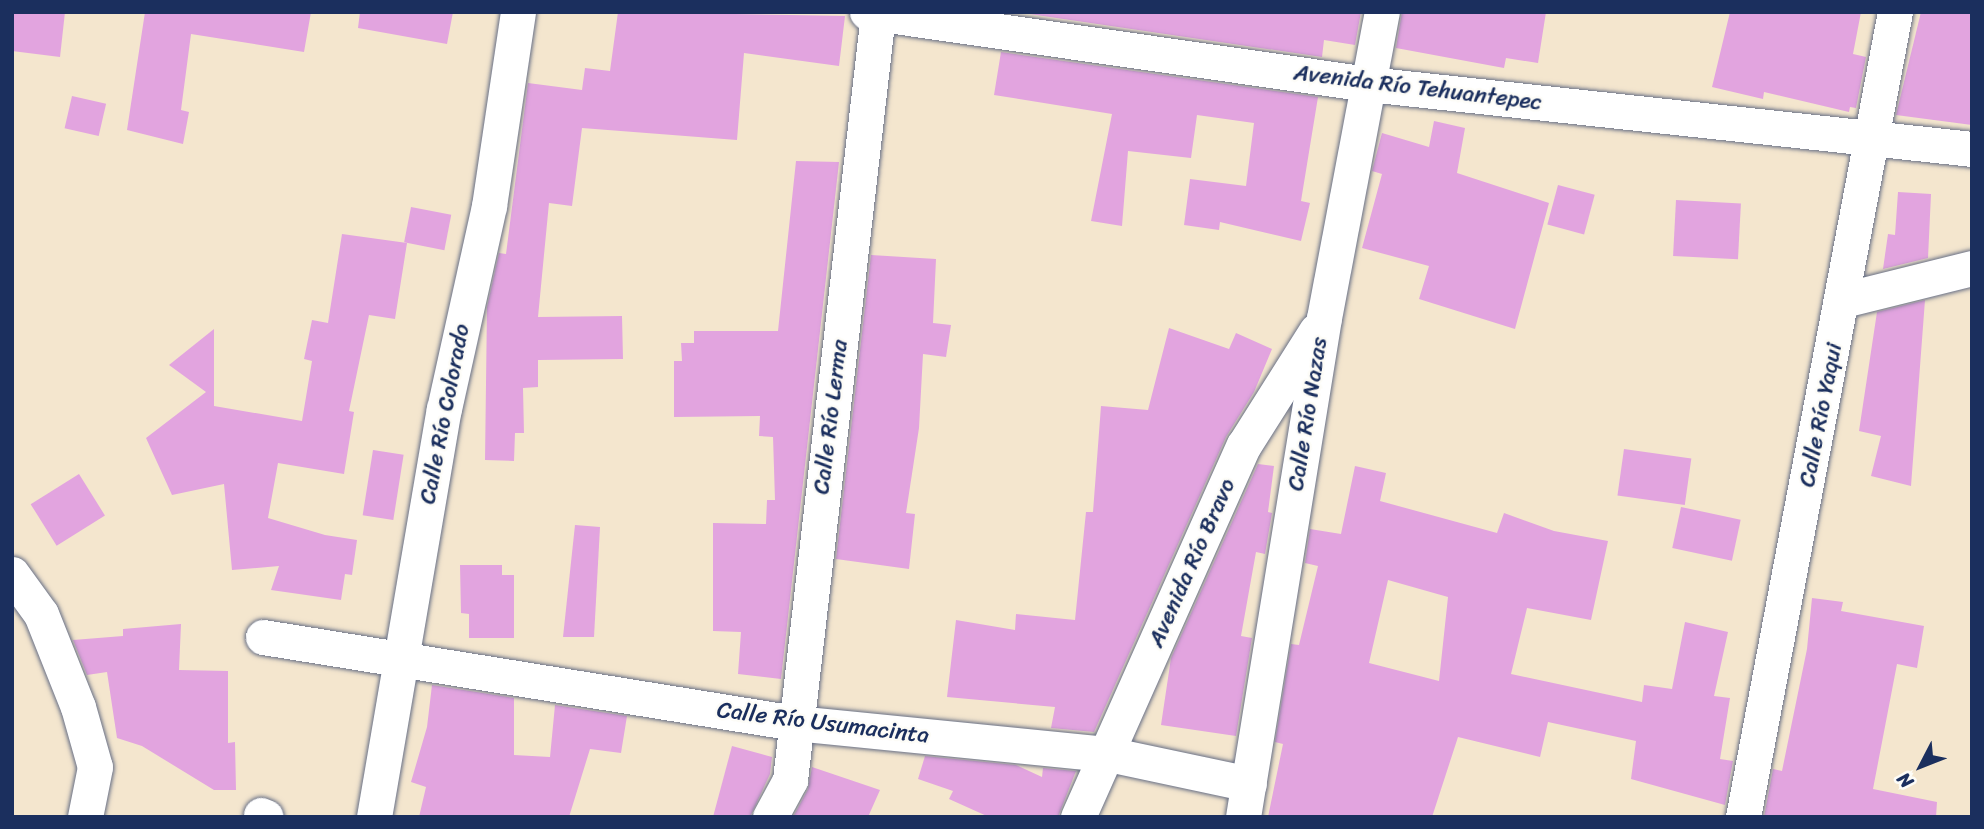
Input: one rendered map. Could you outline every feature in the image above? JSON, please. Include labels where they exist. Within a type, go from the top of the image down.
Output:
[{"type":"street","name":"Calle Río Colorado","points":[[374,817],[398,660],[444,409],[489,206],[518,12]]},
{"type":"street","name":"Calle Río Nazas","points":[[1246,800],[1324,318],[1382,12]]},
{"type":"street","name":"Calle Río Yaqui","points":[[1743,817],[1843,300],[1869,139],[1895,12]]},
{"type":"street","name":"Avenida Río Tehuantepec","points":[[872,13],[1368,84],[1972,149]]},
{"type":"street","name":"Calle Río Lerma","points":[[771,817],[790,780],[872,13]]},
{"type":"street","points":[[1843,300],[1972,268]]},
{"type":"street","name":"Avenida Río Bravo","points":[[1078,817],[1244,444],[1324,318]]},
{"type":"street","points":[[12,574],[41,614],[78,707],[95,766],[85,817]]},
{"type":"street","name":"Calle Río Usumacinta","points":[[263,637],[795,723],[1108,754],[1246,800]]},
{"type":"building","points":[[12,12],[65,12],[60,57],[12,51]]},
{"type":"building","points":[[145,12],[311,12],[304,52],[191,34],[181,110],[189,112],[183,144],[127,130]]},
{"type":"building","points":[[360,12],[453,12],[447,44],[358,28]]},
{"type":"building","points":[[618,12],[845,16],[839,66],[744,53],[737,140],[582,128],[572,206],[549,203],[538,317],[622,316],[623,359],[538,360],[538,387],[523,388],[524,433],[515,433],[514,461],[485,460],[487,307],[499,253],[506,254],[528,83],[582,90],[585,68],[610,71]]},
{"type":"building","points":[[1016,12],[1361,12],[1355,45],[1324,40],[1322,57]]},
{"type":"building","points":[[1402,12],[1546,12],[1538,63],[1506,58],[1504,68],[1396,48]]},
{"type":"building","points":[[1730,12],[1861,12],[1853,54],[1866,57],[1856,108],[1850,107],[1849,112],[1764,92],[1763,99],[1712,87]]},
{"type":"building","points":[[1921,12],[1972,12],[1972,125],[1896,115]]},
{"type":"building","points":[[1001,52],[1318,97],[1301,201],[1310,203],[1301,241],[1220,222],[1219,230],[1184,225],[1190,179],[1246,186],[1254,123],[1197,115],[1191,158],[1128,151],[1122,226],[1091,221],[1112,114],[994,95]]},
{"type":"building","points":[[72,96],[106,104],[99,136],[65,128]]},
{"type":"building","points":[[1434,121],[1465,128],[1457,173],[1549,203],[1515,329],[1419,299],[1429,266],[1362,248],[1382,174],[1372,171],[1382,133],[1429,147]]},
{"type":"building","points":[[796,161],[839,162],[781,679],[738,674],[741,632],[713,631],[713,523],[766,524],[767,500],[775,500],[773,437],[759,436],[760,416],[674,417],[674,361],[682,361],[681,343],[694,343],[694,331],[778,331]]},
{"type":"building","points":[[1558,185],[1595,195],[1584,234],[1547,225]]},
{"type":"building","points":[[1898,192],[1931,194],[1928,258],[1883,269],[1888,234],[1895,235]]},
{"type":"building","points":[[1676,200],[1741,203],[1738,259],[1673,256]]},
{"type":"building","points":[[411,207],[451,215],[444,250],[404,242]]},
{"type":"building","points":[[342,234],[407,243],[395,319],[369,315],[349,411],[354,412],[344,474],[278,463],[268,518],[325,535],[357,540],[352,575],[345,574],[341,600],[271,590],[279,566],[232,570],[224,484],[172,495],[146,438],[206,392],[169,365],[214,329],[214,406],[302,421],[312,361],[304,359],[312,320],[328,323]]},
{"type":"building","points":[[871,255],[936,259],[933,323],[951,325],[946,357],[923,354],[919,428],[906,513],[915,514],[909,569],[836,559]]},
{"type":"building","points":[[1925,300],[1911,486],[1871,476],[1881,436],[1859,431],[1877,312]]},
{"type":"building","points":[[1169,328],[1229,349],[1236,333],[1272,349],[1254,392],[1226,437],[1094,732],[1051,728],[1055,707],[947,697],[956,620],[1015,630],[1016,614],[1075,620],[1086,512],[1093,512],[1101,406],[1148,410]]},
{"type":"building","points":[[1624,449],[1691,458],[1685,505],[1617,496]]},
{"type":"building","points":[[373,450],[404,455],[393,520],[363,515]]},
{"type":"building","points":[[1258,464],[1274,466],[1268,512],[1272,513],[1265,554],[1256,552],[1241,636],[1252,638],[1236,736],[1161,725],[1171,658]]},
{"type":"building","points":[[1355,466],[1386,473],[1380,501],[1497,533],[1504,513],[1554,531],[1608,541],[1591,620],[1527,608],[1511,674],[1642,702],[1644,685],[1672,689],[1685,622],[1728,632],[1714,696],[1730,698],[1720,759],[1733,761],[1725,805],[1631,779],[1636,741],[1548,722],[1540,757],[1458,737],[1432,817],[1268,817],[1283,744],[1275,742],[1291,644],[1299,645],[1318,566],[1305,563],[1310,529],[1341,534]],"holes":[[[1388,580],[1448,597],[1439,681],[1369,663]]]},
{"type":"building","points":[[79,474],[105,516],[57,546],[31,504]]},
{"type":"building","points":[[1681,507],[1741,520],[1732,561],[1672,548]]},
{"type":"building","points":[[575,525],[600,527],[594,637],[563,637]]},
{"type":"building","points":[[460,565],[502,565],[502,575],[514,575],[514,638],[469,638],[469,614],[461,613]]},
{"type":"building","points":[[1812,598],[1843,602],[1841,611],[1924,626],[1917,668],[1897,664],[1873,789],[1937,802],[1936,817],[1764,817],[1773,769],[1782,771],[1807,649]]},
{"type":"building","points":[[181,624],[179,670],[228,671],[228,743],[235,742],[236,790],[214,790],[142,746],[117,738],[107,672],[87,675],[73,640],[123,636],[123,629]]},
{"type":"building","points":[[432,685],[514,698],[514,755],[550,757],[555,705],[627,716],[621,753],[590,749],[569,817],[419,817],[426,787],[411,782],[427,727]]},
{"type":"building","points":[[732,746],[772,757],[770,774],[750,817],[713,817]]},
{"type":"building","points":[[925,756],[1016,765],[1042,777],[1043,768],[1076,771],[1058,817],[989,817],[949,799],[953,791],[918,779]]},
{"type":"building","points":[[812,767],[880,790],[868,817],[793,817],[808,789]]}]
